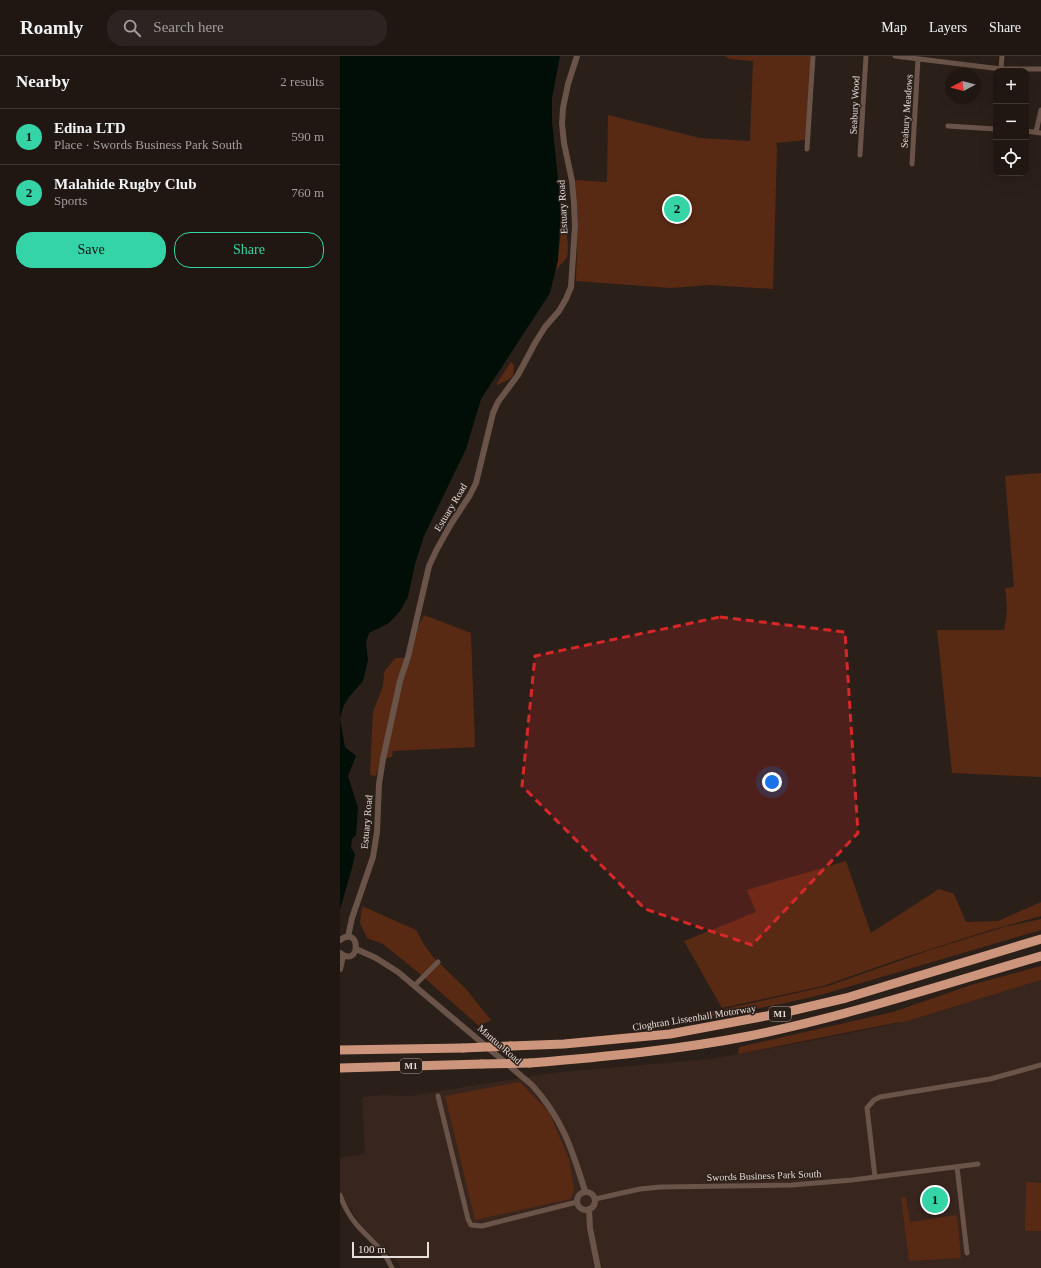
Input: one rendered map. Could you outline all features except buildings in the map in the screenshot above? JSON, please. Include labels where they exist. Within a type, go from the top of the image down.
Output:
[{"type":"highway","name":"Cloghran Lissenhall Motorway","points":[[340,1050],[463,1048],[564,1044],[670,1034],[782,1013],[846,998],[1041,939]]},
{"type":"highway","name":"M1","points":[[340,1068],[530,1062],[661,1050],[750,1036],[848,1012],[1041,956]]},
{"type":"street","name":"Estuary Road","points":[[348,937],[352,918],[373,857],[377,832],[379,784],[383,759],[400,681],[408,657],[429,566],[437,549],[470,495],[476,482],[493,413],[498,402],[518,375],[534,343],[559,311],[571,287],[575,226],[574,203],[572,181],[564,143],[562,124],[563,108],[568,84],[577,56]]},
{"type":"street","points":[[807,149],[813,56]]},
{"type":"street","name":"Seabury Wood","points":[[860,155],[866,56]]},
{"type":"street","points":[[895,56],[993,68]]},
{"type":"street","points":[[1001,68],[1002,56]]},
{"type":"street","name":"Seabury Meadows","points":[[912,164],[918,59]]},
{"type":"street","points":[[1029,69],[1041,69]]},
{"type":"street","points":[[1029,131],[1039,132],[1041,110]]},
{"type":"street","points":[[948,126],[993,130]]},
{"type":"street","points":[[340,940],[348,937],[356,943],[356,949],[353,955],[342,955],[340,969]]},
{"type":"street","name":"Mantua Road","points":[[356,949],[382,961],[415,985],[532,1085],[545,1100],[560,1123],[568,1141],[585,1191]]},
{"type":"street","points":[[415,985],[438,962]]},
{"type":"street","points":[[875,1177],[867,1108],[874,1100],[880,1097],[990,1079],[1041,1065]]},
{"type":"street","points":[[438,1096],[468,1219],[471,1225],[482,1226],[576,1202]]},
{"type":"street","name":"Swords Business Park South","points":[[595,1199],[640,1189],[792,1185],[875,1177],[978,1164]]},
{"type":"street","points":[[957,1167],[967,1253]]},
{"type":"street","points":[[576,1202],[579,1194],[585,1191],[591,1193],[595,1199],[593,1206],[589,1210],[590,1228],[598,1268]]},
{"type":"street","points":[[340,1195],[344,1207],[357,1225],[386,1254],[392,1268]]},
{"type":"street","points":[[576,1202],[581,1209],[589,1210]]},
{"type":"highlighted area","points":[[720,617],[845,632],[858,833],[752,945],[645,909],[522,786],[535,656]]},
{"type":"shaded area","points":[[340,56],[560,56],[552,98],[552,121],[561,209],[558,260],[550,293],[481,399],[466,449],[424,536],[415,564],[408,597],[400,611],[389,623],[369,633],[366,642],[368,660],[363,681],[349,697],[343,707],[340,719]]},
{"type":"shaded area","points":[[725,56],[811,56],[806,140],[776,143],[773,289],[710,285],[670,288],[576,281],[578,217],[575,180],[607,182],[608,115],[700,138],[750,141],[753,61],[729,59]]},
{"type":"shaded area","points":[[562,225],[567,236],[568,253],[566,259],[556,270]]},
{"type":"shaded area","points":[[511,362],[514,365],[513,376],[497,385],[497,383]]},
{"type":"shaded area","points":[[1041,473],[1041,777],[952,773],[937,630],[1004,630],[1007,609],[1005,588],[1014,587],[1005,476]]},
{"type":"shaded area","points":[[424,615],[471,633],[475,747],[393,751],[392,757],[381,759],[376,776],[370,775],[373,712],[383,686],[384,672],[395,658],[410,658],[419,625]]},
{"type":"shaded area","points":[[340,719],[345,747],[356,756],[348,776],[358,808],[356,835],[352,839],[351,848],[355,854],[340,909]]},
{"type":"shaded area","points":[[846,861],[871,933],[939,889],[954,894],[966,922],[998,921],[1041,902],[1041,916],[987,931],[823,986],[722,1008],[684,941],[756,912],[747,890]]},
{"type":"shaded area","points":[[362,906],[416,930],[434,958],[465,988],[491,1020],[479,1026],[419,973],[383,944],[367,938],[360,923]]},
{"type":"shaded area","points":[[1041,919],[1041,930],[824,994],[781,1004],[690,1021],[691,1015],[828,986],[933,949],[1004,927]]},
{"type":"shaded area","points":[[1041,966],[1041,980],[904,1022],[738,1054],[739,1047],[893,1012],[974,984]]},
{"type":"shaded area","points":[[1041,980],[1041,1268],[400,1268],[399,1264],[361,1225],[342,1197],[340,1189],[340,1158],[365,1154],[362,1097],[383,1095],[409,1096],[551,1073],[709,1059],[903,1022]]},
{"type":"shaded area","points":[[520,1082],[549,1112],[569,1159],[574,1190],[571,1199],[475,1220],[445,1096]]},
{"type":"shaded area","points":[[1026,1182],[1041,1183],[1041,1231],[1025,1231]]},
{"type":"shaded area","points":[[901,1197],[906,1197],[910,1222],[957,1215],[961,1258],[909,1261]]},
{"type":"place","name":"Malahide Rugby Club","points":[[677,209]]},
{"type":"place","name":"Edina LTD","points":[[935,1200]]}]
